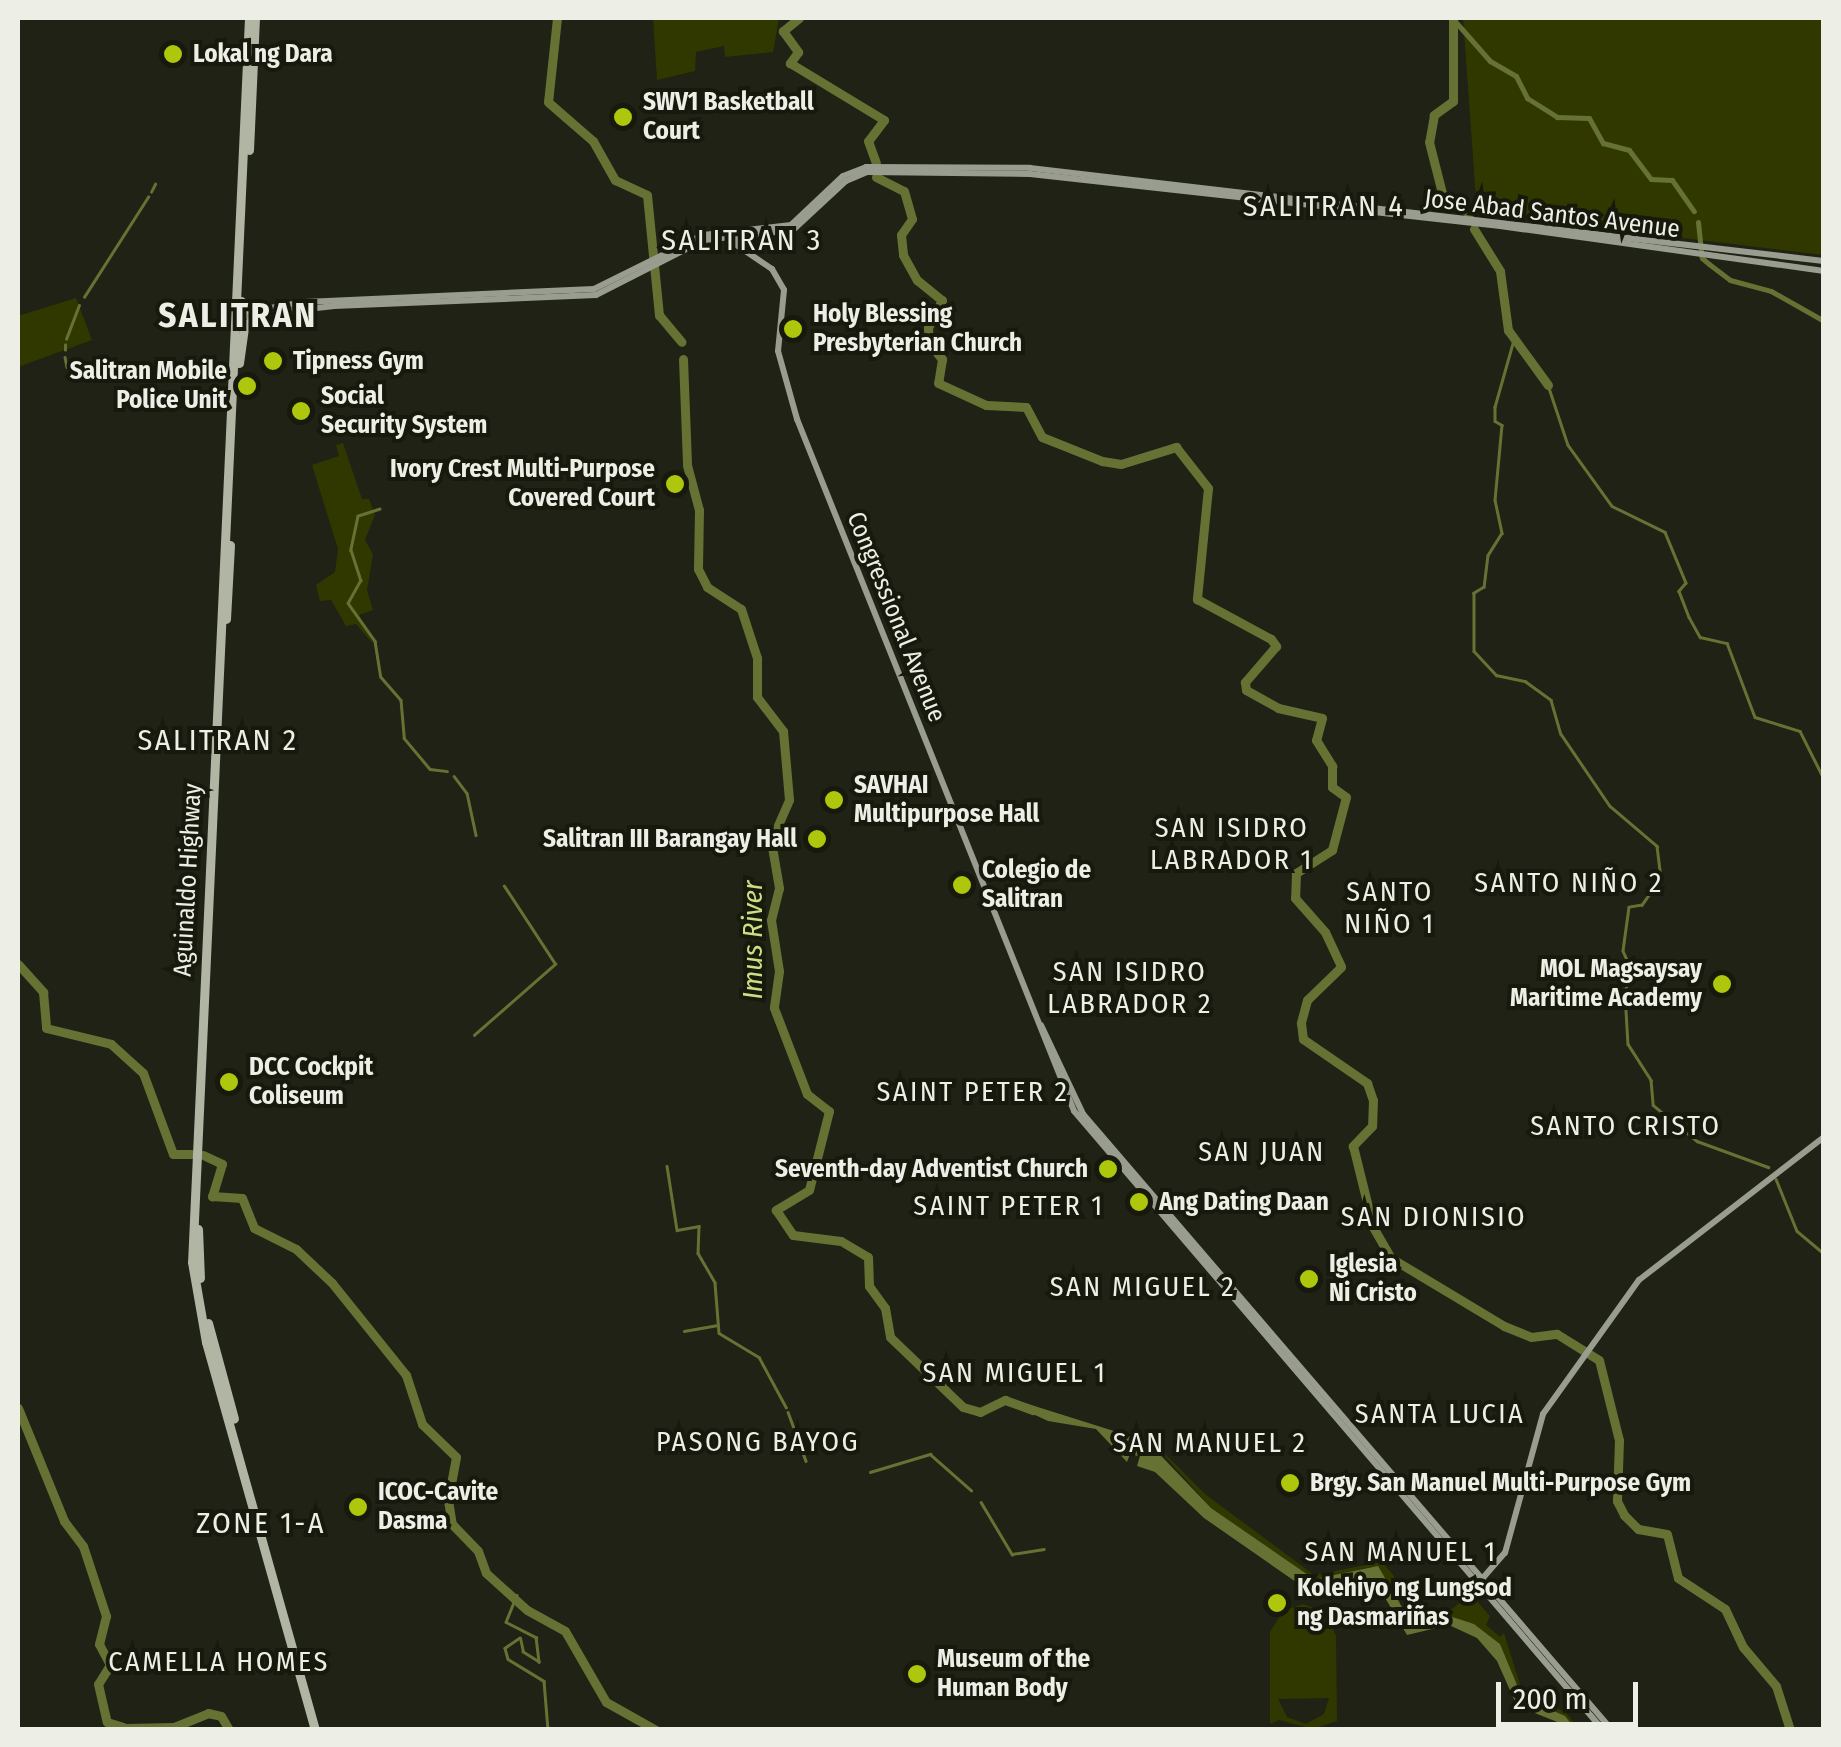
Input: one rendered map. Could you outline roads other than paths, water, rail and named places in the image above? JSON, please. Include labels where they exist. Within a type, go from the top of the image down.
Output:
[{"type":"highway","name":"Aguinaldo Highway","points":[[252,18],[243,316],[192,1262],[200,1314],[317,1730]]},
{"type":"highway","name":"Aguinaldo Highway","points":[[198,1147],[243,316],[252,18]]},
{"type":"main road","name":"Jose Abad Santos Avenue","points":[[243,316],[334,306],[590,296],[704,240],[793,230],[850,178],[866,170],[884,169],[1030,174],[1824,262]]},
{"type":"main road","name":"Congressional Avenue","points":[[735,236],[772,269],[784,290],[778,350],[797,420],[1079,1117],[1612,1730]]},
{"type":"main road","name":"Jose Abad Santos Avenue","points":[[1707,249],[1824,271]]},
{"type":"main road","points":[[1480,1581],[1505,1553],[1544,1414],[1648,1269],[1824,1138]]},
{"type":"main road","name":"Congressional Avenue","points":[[1480,1581],[1603,1730]]},
{"type":"waterway","name":"Imus River","points":[[557,18],[548,102],[593,141],[615,180],[647,195],[659,315],[682,342]]},
{"type":"waterway","points":[[799,18],[783,31],[798,52],[790,63],[884,120],[868,141],[876,163]]},
{"type":"waterway","points":[[1453,18],[1453,101],[1434,115],[1429,142],[1443,197],[1469,213]]},
{"type":"waterway","points":[[1453,19],[1490,61],[1516,76],[1527,98],[1557,117],[1589,118],[1603,143],[1629,150],[1651,179],[1672,180],[1694,211]]},
{"type":"waterway","points":[[876,177],[904,191],[912,219],[901,235],[903,255],[917,280],[942,300],[928,328],[929,343],[942,359],[938,383],[986,405],[1026,407],[1042,437],[1102,461],[1121,464],[1176,447],[1208,488],[1197,599],[1271,639],[1276,646],[1245,682],[1246,690],[1278,708],[1322,718],[1316,740],[1332,766],[1332,787],[1346,797],[1332,850],[1296,873],[1295,898],[1325,932],[1341,967],[1307,1000],[1301,1023],[1303,1039],[1367,1083],[1373,1100],[1372,1126],[1353,1146],[1373,1227],[1391,1258],[1504,1326],[1531,1337],[1557,1334],[1599,1360],[1619,1440],[1617,1501],[1624,1515],[1638,1529],[1667,1534],[1678,1578],[1725,1609],[1743,1647],[1776,1686],[1790,1730]]},
{"type":"waterway","points":[[151,192],[155,184]]},
{"type":"waterway","points":[[84,297],[148,197]]},
{"type":"waterway","points":[[1698,222],[1702,258],[1709,264],[1730,280],[1771,291],[1824,321]]},
{"type":"waterway","points":[[1474,229],[1500,271],[1508,330],[1548,385]]},
{"type":"waterway","points":[[66,339],[79,305]]},
{"type":"waterway","points":[[1514,340],[1495,407],[1495,421],[1502,425],[1495,500],[1502,533],[1488,555],[1484,587],[1474,593],[1474,651],[1496,675],[1525,681],[1551,700],[1561,734],[1610,806],[1657,846],[1661,878],[1642,905],[1629,907],[1623,951],[1631,968],[1625,994],[1628,1044],[1651,1080],[1653,1105],[1697,1141],[1768,1167]]},
{"type":"waterway","points":[[65,345],[65,350]]},
{"type":"waterway","points":[[65,357],[67,367]]},
{"type":"waterway","name":"Imus River","points":[[683,359],[687,465],[699,510],[698,569],[707,587],[741,609],[757,658],[757,697],[783,731],[789,800],[771,841],[779,888],[771,920],[779,971],[774,1008],[807,1094],[829,1111],[809,1190],[776,1210],[793,1235],[841,1241],[868,1257],[869,1286],[885,1308],[890,1337],[963,1407],[980,1412],[1005,1400],[1033,1410]]},
{"type":"waterway","points":[[1548,385],[1568,445],[1612,506],[1665,532],[1686,583],[1679,591],[1689,617],[1700,637],[1727,643],[1755,717],[1800,731],[1824,779]]},
{"type":"waterway","points":[[380,509],[358,516],[351,550],[361,580],[348,603],[375,641],[381,677],[401,700],[404,738],[430,769],[447,771]]},
{"type":"waterway","points":[[454,776],[467,793],[476,835]]},
{"type":"waterway","points":[[474,1035],[555,964],[504,886]]},
{"type":"waterway","points":[[18,964],[43,992],[46,1028],[111,1044],[143,1073],[173,1154],[191,1154]]},
{"type":"waterway","points":[[203,1155],[222,1164],[212,1196],[242,1198],[254,1228],[296,1249],[332,1283],[406,1375],[422,1424],[456,1457],[448,1500],[452,1524],[478,1551],[486,1573],[527,1610],[565,1631],[606,1702],[656,1730]]},
{"type":"waterway","points":[[667,1166],[677,1230],[699,1226],[698,1253],[715,1283],[719,1333],[759,1357],[786,1407]]},
{"type":"waterway","points":[[1776,1179],[1797,1231],[1824,1254]]},
{"type":"waterway","points":[[684,1331],[717,1325]]},
{"type":"waterway","points":[[18,1408],[64,1521],[83,1546],[106,1616],[99,1644],[110,1665],[98,1684],[107,1722],[123,1727]]},
{"type":"waterway","points":[[788,1412],[806,1461]]},
{"type":"waterway","name":"Imus River","points":[[1122,1447],[1138,1451]]},
{"type":"waterway","points":[[870,1472],[930,1454],[971,1490]]},
{"type":"waterway","points":[[981,1502],[1012,1554],[1044,1549]]},
{"type":"waterway","points":[[517,1595],[506,1622],[536,1637],[539,1662],[523,1652],[520,1638],[505,1648],[508,1659],[544,1681],[548,1730]]},
{"type":"waterway","points":[[127,1728],[174,1727],[208,1713],[221,1716],[229,1730]]},
{"type":"place","name":"Lokal ng Dara","points":[[173,54]]},
{"type":"place","name":"SWV1 Basketball Court","points":[[623,117]]},
{"type":"place","name":"Holy Blessing Presbyterian Church","points":[[793,329]]},
{"type":"place","name":"Tipness Gym","points":[[273,361]]},
{"type":"place","name":"Salitran Mobile Police Unit","points":[[247,386]]},
{"type":"place","name":"Social Security System","points":[[301,411]]},
{"type":"place","name":"Ivory Crest Multi-Purpose Covered Court","points":[[675,484]]},
{"type":"place","name":"SAVHAI Multipurpose Hall","points":[[834,800]]},
{"type":"place","name":"Salitran III Barangay Hall","points":[[817,839]]},
{"type":"place","name":"Colegio de Salitran","points":[[962,885]]},
{"type":"place","name":"MOL Magsaysay Maritime Academy","points":[[1722,984]]},
{"type":"place","name":"DCC Cockpit Coliseum","points":[[229,1082]]},
{"type":"place","name":"Seventh-day Adventist Church","points":[[1108,1169]]},
{"type":"place","name":"Ang Dating Daan","points":[[1139,1202]]},
{"type":"place","name":"Iglesia Ni Cristo","points":[[1309,1279]]},
{"type":"place","name":"Brgy. San Manuel Multi-Purpose Gym","points":[[1290,1483]]},
{"type":"place","name":"ICOC-Cavite Dasma","points":[[358,1507]]},
{"type":"place","name":"Kolehiyo ng Lungsod ng Dasmariñas","points":[[1277,1603]]},
{"type":"place","name":"Museum of the Human Body","points":[[917,1674]]},
{"type":"district","name":"SALITRAN 4","points":[[1324,206]]},
{"type":"district","name":"SALITRAN 3","points":[[742,240]]},
{"type":"district","name":"SALITRAN","points":[[238,315]]},
{"type":"district","name":"SALITRAN 2","points":[[218,740]]},
{"type":"district","name":"SAN ISIDRO LABRADOR 1","points":[[1232,844]]},
{"type":"district","name":"SANTO NIÑO 2","points":[[1569,883]]},
{"type":"district","name":"SANTO NIÑO 1","points":[[1390,908]]},
{"type":"district","name":"SAN ISIDRO LABRADOR 2","points":[[1130,988]]},
{"type":"district","name":"SAINT PETER 2","points":[[973,1092]]},
{"type":"district","name":"SANTO CRISTO","points":[[1626,1126]]},
{"type":"district","name":"SAN JUAN","points":[[1262,1152]]},
{"type":"district","name":"SAINT PETER 1","points":[[1009,1206]]},
{"type":"district","name":"SAN DIONISIO","points":[[1434,1217]]},
{"type":"district","name":"SAN MIGUEL 2","points":[[1143,1287]]},
{"type":"district","name":"SAN MIGUEL 1","points":[[1015,1373]]},
{"type":"district","name":"SANTA LUCIA","points":[[1440,1414]]},
{"type":"district","name":"PASONG BAYOG","points":[[758,1442]]},
{"type":"district","name":"SAN MANUEL 2","points":[[1210,1443]]},
{"type":"district","name":"ZONE 1-A","points":[[261,1523]]},
{"type":"district","name":"SAN MANUEL 1","points":[[1401,1552]]},
{"type":"district","name":"CAMELLA HOMES","points":[[219,1662]]}]
